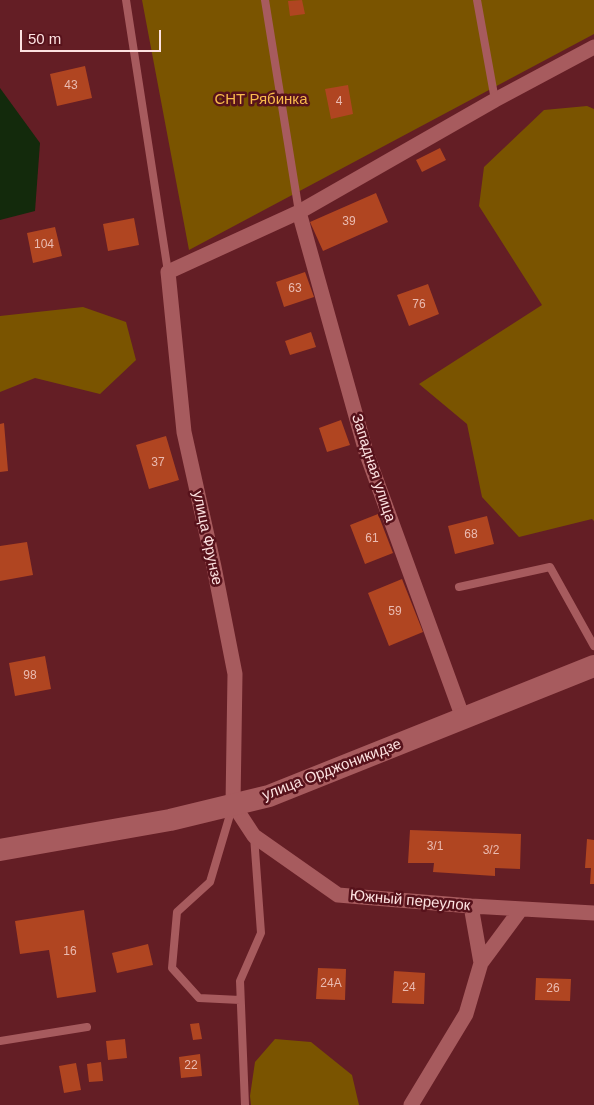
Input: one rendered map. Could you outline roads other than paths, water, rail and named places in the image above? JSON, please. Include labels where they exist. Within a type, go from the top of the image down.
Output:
[{"type":"main road","name":"улица Орджоникидзе","points":[[0,850],[170,820],[270,796],[594,666]]},
{"type":"street","points":[[168,272],[300,212],[495,100],[594,48]]},
{"type":"street","name":"Западная улица","points":[[300,212],[366,452],[463,718]]},
{"type":"street","name":"улица Фрунзе","points":[[168,272],[184,432],[214,567],[235,674],[233,804]]},
{"type":"street","name":"Южный переулок","points":[[233,804],[254,836],[338,896],[594,913]]},
{"type":"street","points":[[470,906],[481,963]]},
{"type":"street","points":[[411,1105],[466,1014],[481,963],[522,909]]},
{"type":"lane","points":[[126,0],[168,272]]},
{"type":"lane","points":[[265,0],[300,212]]},
{"type":"lane","points":[[476,0],[495,100]]},
{"type":"lane","points":[[459,587],[550,567],[594,646]]},
{"type":"lane","points":[[233,804],[210,882],[178,912],[172,968],[199,998],[240,1000]]},
{"type":"lane","points":[[245,1105],[240,981],[261,933],[254,836]]},
{"type":"lane","points":[[0,1041],[87,1027]]},
{"type":"park label","name":"СНТ Рябинка","points":[[261,100]]}]
